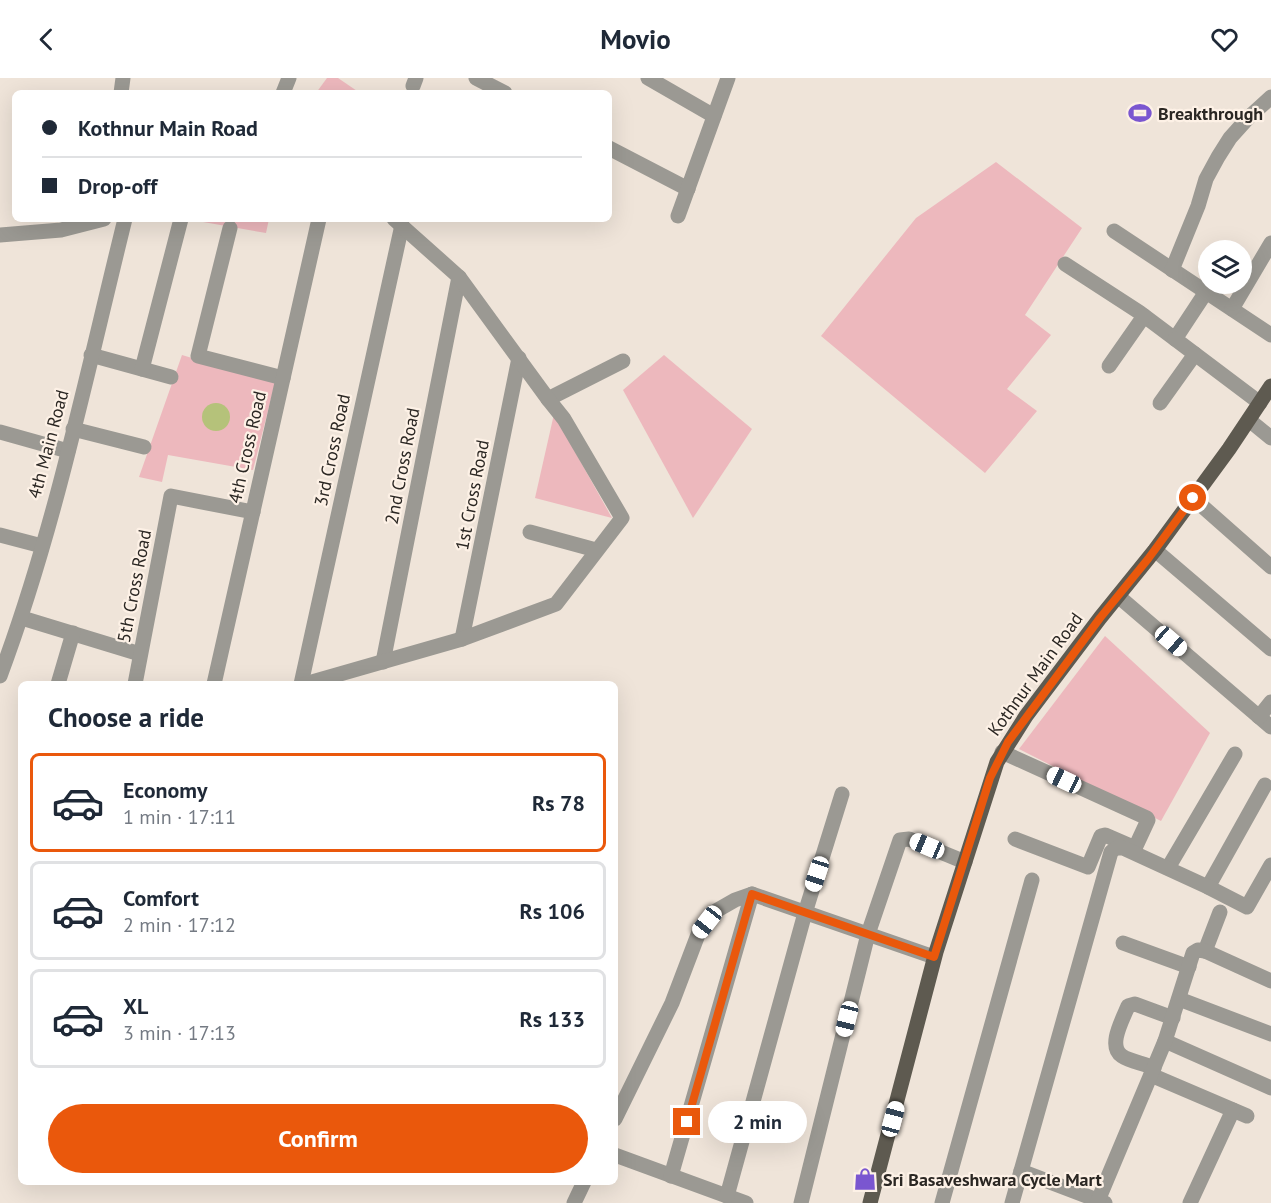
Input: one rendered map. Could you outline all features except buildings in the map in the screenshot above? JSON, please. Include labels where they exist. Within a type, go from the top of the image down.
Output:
[{"type":"main road","name":"Kothnur Main Road","points":[[870,1203],[934,957],[990,778],[1002,752],[1026,716],[1155,550],[1271,386]]},
{"type":"street","points":[[476,78],[499,90]]},
{"type":"street","points":[[648,78],[714,116]]},
{"type":"street","points":[[678,216],[728,78]]},
{"type":"street","points":[[1173,270],[1198,206],[1206,178],[1230,138],[1271,97]]},
{"type":"street","points":[[612,150],[688,189]]},
{"type":"street","points":[[0,226],[54,222]]},
{"type":"street","points":[[0,235],[61,231],[93,222]]},
{"type":"street","name":"4th Main Road","points":[[0,676],[22,618],[42,546],[68,451],[124,222]]},
{"type":"street","points":[[142,369],[180,222]]},
{"type":"street","name":"4th Cross Road","points":[[215,681],[318,222]]},
{"type":"street","points":[[316,681],[462,639],[556,604],[622,518],[564,419],[459,277],[398,222]]},
{"type":"street","name":"3rd Cross Road","points":[[302,681],[398,222]]},
{"type":"street","points":[[230,228],[198,356],[283,378]]},
{"type":"street","points":[[1114,231],[1198,287]]},
{"type":"street","points":[[1232,309],[1271,243]]},
{"type":"street","points":[[1065,264],[1143,316],[1260,403]]},
{"type":"street","name":"2nd Cross Road","points":[[383,662],[459,277]]},
{"type":"street","points":[[1175,339],[1205,294]]},
{"type":"street","points":[[1209,294],[1271,335]]},
{"type":"street","points":[[1109,366],[1143,316]]},
{"type":"street","points":[[1160,403],[1195,354]]},
{"type":"street","points":[[92,355],[171,376]]},
{"type":"street","name":"1st Cross Road","points":[[462,639],[519,358]]},
{"type":"street","points":[[548,399],[622,361]]},
{"type":"street","points":[[1249,420],[1271,438]]},
{"type":"street","points":[[73,429],[144,447]]},
{"type":"street","points":[[0,432],[68,451]]},
{"type":"street","name":"5th Cross Road","points":[[136,681],[171,496],[253,512]]},
{"type":"street","points":[[1193,498],[1271,567]]},
{"type":"street","points":[[530,532],[596,550]]},
{"type":"street","points":[[0,535],[42,546]]},
{"type":"street","points":[[1155,550],[1271,649]]},
{"type":"street","points":[[1118,596],[1271,727]]},
{"type":"street","points":[[22,618],[140,654]]},
{"type":"street","points":[[59,681],[73,633]]},
{"type":"street","points":[[1258,717],[1271,702]]},
{"type":"street","points":[[1002,752],[1148,818],[1135,848],[1105,835],[1101,836],[1088,867],[1015,838]]},
{"type":"street","points":[[1168,868],[1235,754]]},
{"type":"street","points":[[1208,886],[1265,785]]},
{"type":"street","points":[[727,1196],[805,913],[842,794]]},
{"type":"street","points":[[801,1203],[868,934],[900,840],[909,838],[965,862]]},
{"type":"street","points":[[1012,1203],[1111,852],[1116,848],[1123,848],[1208,886],[1247,907],[1271,865]]},
{"type":"street","points":[[942,1203],[1032,880]]},
{"type":"street","points":[[671,1176],[752,894]]},
{"type":"street","points":[[618,1113],[672,1003],[699,932],[714,912],[735,900],[752,894],[934,957]]},
{"type":"street","points":[[1205,951],[1220,912]]},
{"type":"street","points":[[1123,943],[1189,967]]},
{"type":"street","points":[[1021,1171],[1100,1202],[1165,1041],[1193,953],[1198,950],[1205,951],[1271,981]]},
{"type":"street","points":[[1179,999],[1271,1034]]},
{"type":"street","points":[[1173,1018],[1131,1004],[1128,1006],[1115,1043],[1116,1050],[1122,1056],[1240,1113],[1190,1203]]},
{"type":"street","points":[[1165,1041],[1271,1088]]},
{"type":"street","points":[[618,1156],[746,1203]]},
{"type":"street","points":[[574,1203],[583,1185]]},
{"type":"shaded area","points":[[327,78],[338,78],[356,90],[318,90]]},
{"type":"shaded area","points":[[996,162],[1082,228],[1025,315],[1051,335],[1007,389],[1037,411],[985,473],[821,336],[916,218]]},
{"type":"shaded area","points":[[203,222],[268,222],[266,233]]},
{"type":"shaded area","points":[[182,355],[275,383],[253,470],[168,455],[162,482],[139,477]]},
{"type":"shaded area","points":[[664,355],[752,429],[693,518],[623,390]]},
{"type":"shaded area","points":[[216,403],[226,407],[230,417],[226,427],[216,431],[206,427],[202,417],[206,407]]},
{"type":"shaded area","points":[[554,414],[612,518],[535,498]]},
{"type":"shaded area","points":[[1105,636],[1210,733],[1161,821],[1019,749]]},
{"type":"place","name":"Breakthrough","points":[[1140,113]]},
{"type":"place","name":"Sri Basaveshwara Cycle Mart","points":[[865,1179]]},
{"type":"route","points":[[687,1122],[752,894],[934,957],[990,778],[1008,742],[1193,498]]}]
